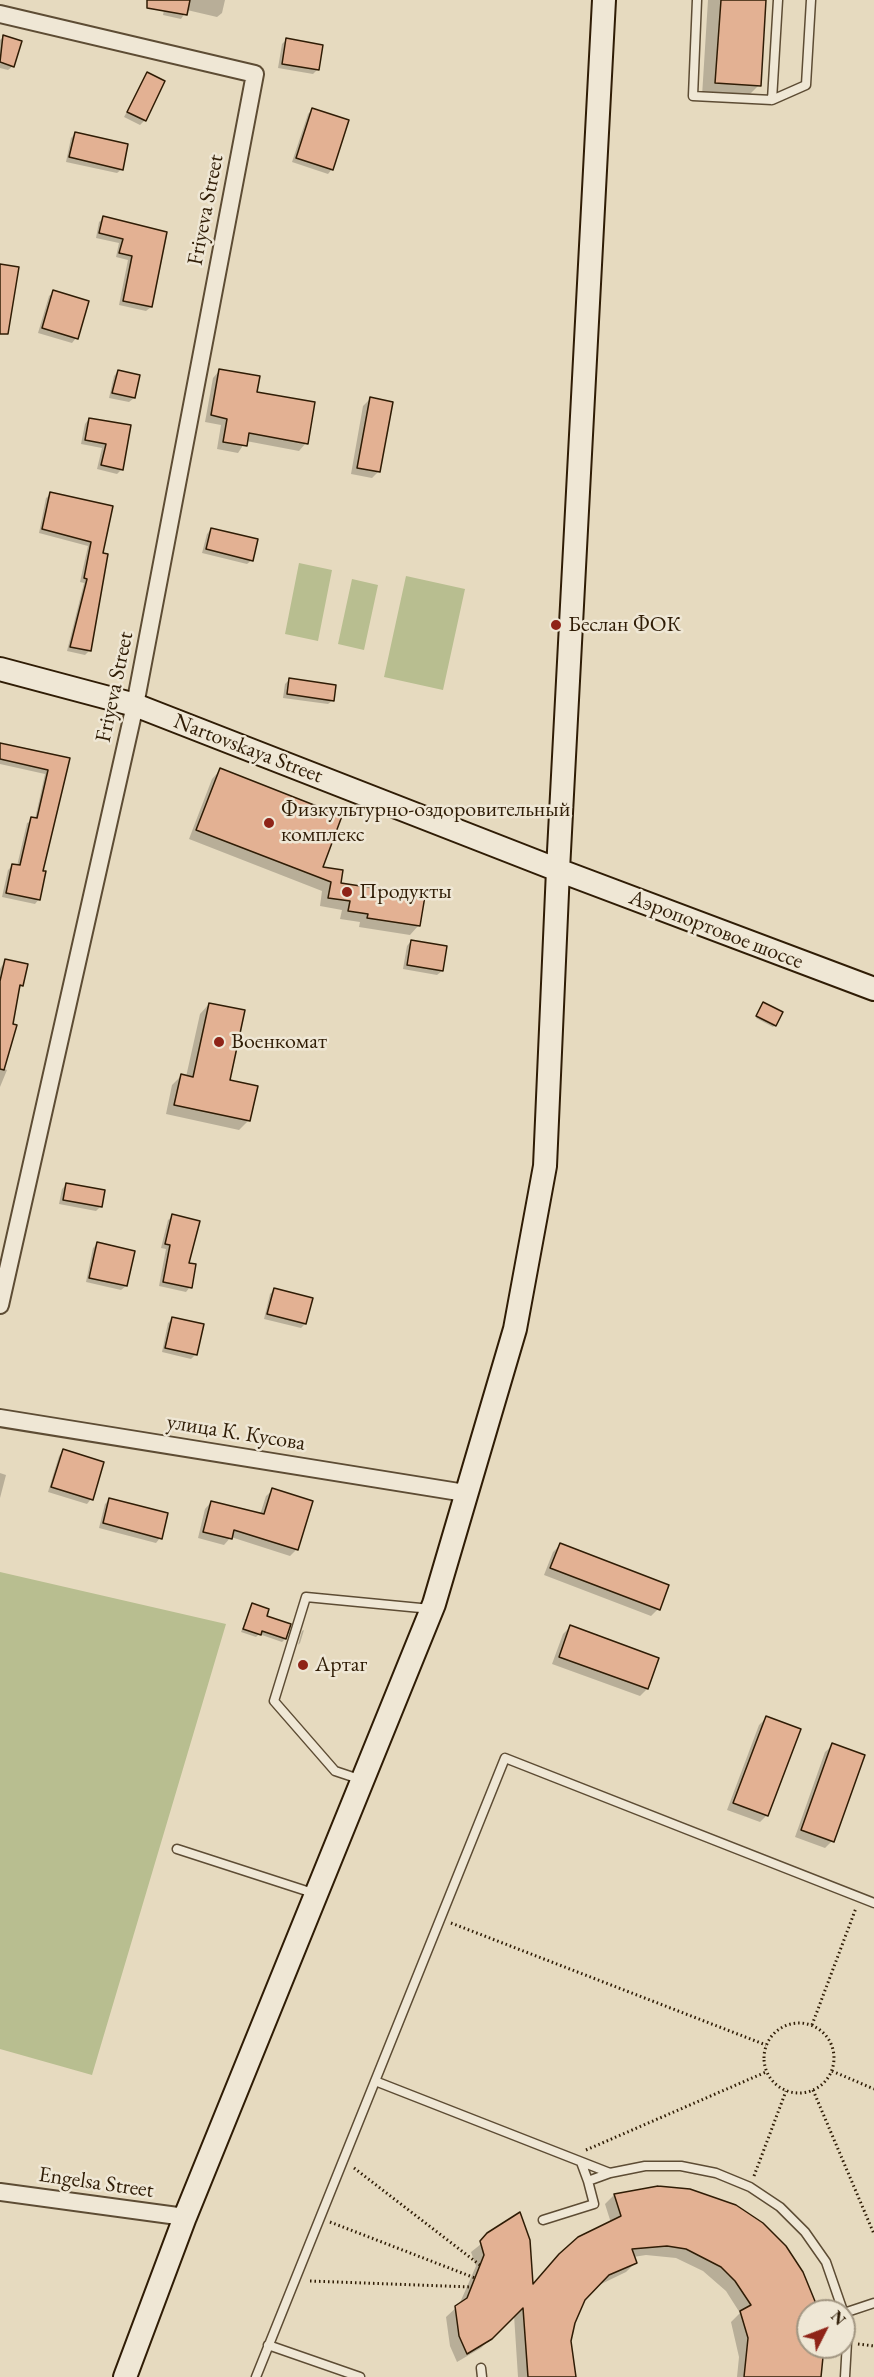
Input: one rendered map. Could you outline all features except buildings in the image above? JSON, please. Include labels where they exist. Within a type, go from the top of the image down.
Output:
[{"type":"main road","points":[[125,2377],[185,2217],[432,1610],[515,1329],[545,1166],[558,870],[604,0]]},
{"type":"main road","name":"Nartovskaya Street","points":[[0,669],[135,705],[558,870]]},
{"type":"main road","name":"Аэропортовое шоссе","points":[[558,870],[874,989]]},
{"type":"street","name":"Friyeva Street","points":[[0,14],[255,74],[135,705],[0,1305]]},
{"type":"street","name":"улица К. Кусова","points":[[0,1418],[465,1493]]},
{"type":"street","name":"Engelsa Street","points":[[0,2192],[185,2217]]},
{"type":"lane","points":[[698,0],[693,96],[772,100],[806,85],[811,0]]},
{"type":"lane","points":[[772,100],[778,0]]},
{"type":"lane","points":[[362,1781],[335,1771],[274,1701],[306,1597],[432,1610]]},
{"type":"lane","points":[[256,2377],[506,1758],[874,1903]]},
{"type":"lane","points":[[177,1849],[316,1894]]},
{"type":"lane","points":[[375,2081],[610,2174]]},
{"type":"lane","points":[[543,2220],[594,2204],[581,2162]]},
{"type":"lane","points":[[588,2181],[645,2166],[681,2166],[716,2173],[750,2187],[780,2207],[805,2232],[826,2262],[839,2299]]},
{"type":"lane","points":[[856,2309],[874,2303]]},
{"type":"lane","points":[[268,2346],[360,2377]]},
{"type":"lane","points":[[845,2377],[846,2359]]},
{"type":"path","points":[[812,2025],[860,1898]]},
{"type":"path","points":[[441,1918],[766,2045]]},
{"type":"path","points":[[798,2022],[812,2025],[823,2032],[831,2044],[834,2057],[832,2071],[824,2082],[813,2090],[796,2093],[786,2091],[774,2083],[766,2072],[764,2058],[766,2045],[773,2033],[785,2025],[798,2022]]},
{"type":"path","points":[[832,2071],[874,2089]]},
{"type":"path","points":[[568,2157],[766,2072]]},
{"type":"path","points":[[813,2090],[874,2234]]},
{"type":"path","points":[[750,2187],[786,2091]]},
{"type":"path","points":[[343,2160],[480,2265]]},
{"type":"path","points":[[320,2218],[475,2278]]},
{"type":"path","points":[[296,2280],[471,2287]]},
{"type":"green space","points":[[299,563],[332,570],[318,641],[285,634]]},
{"type":"green space","points":[[406,576],[465,589],[443,690],[384,677]]},
{"type":"green space","points":[[352,579],[378,585],[364,650],[338,644]]},
{"type":"green space","points":[[0,1572],[226,1624],[92,2075],[0,2049]]},
{"type":"place","name":"Беслан ФОК","points":[[556,625]]},
{"type":"place","name":"Физкультурно-оздоровительный комплекс","points":[[269,823]]},
{"type":"place","name":"Продукты","points":[[347,892]]},
{"type":"place","name":"Военкомат","points":[[219,1042]]},
{"type":"place","name":"Артаг","points":[[303,1665]]}]
